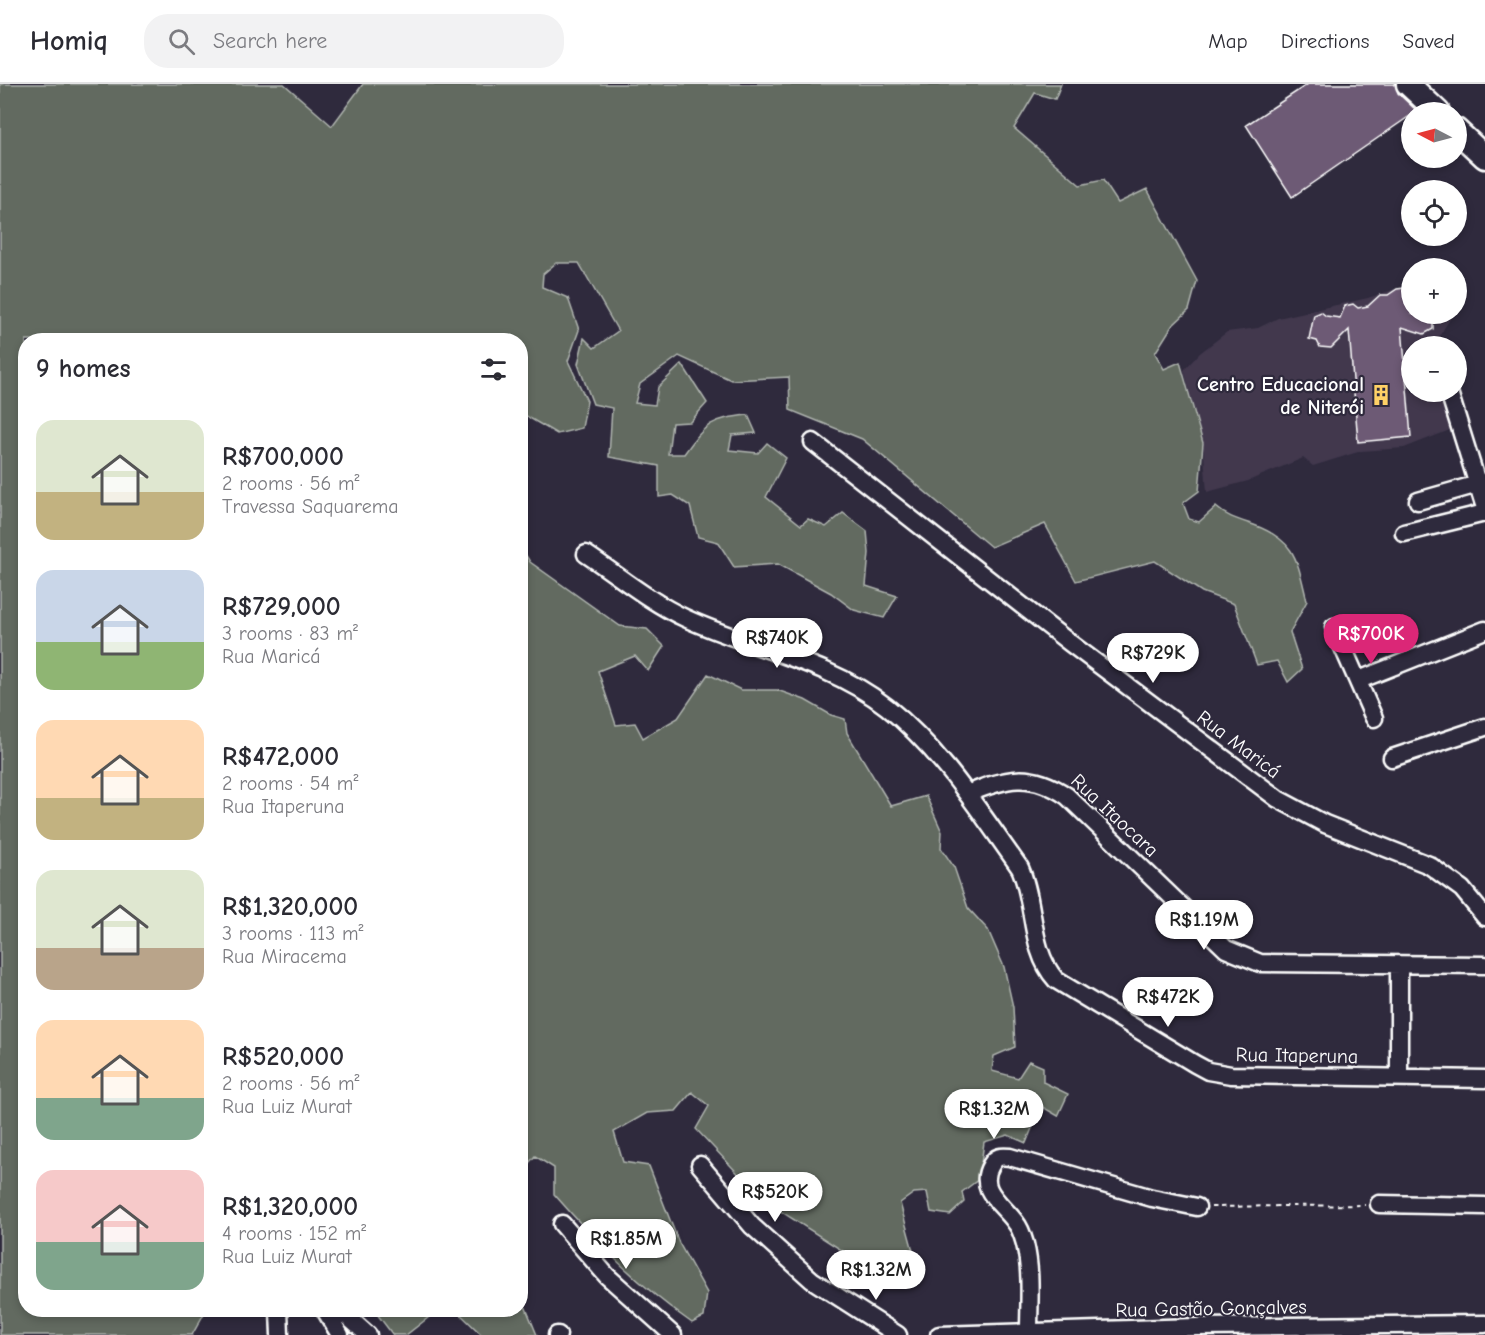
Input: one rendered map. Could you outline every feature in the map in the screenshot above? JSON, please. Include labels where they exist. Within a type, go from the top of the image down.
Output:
[{"type":"main road","points":[[1408,84],[1427,102]]},
{"type":"main road","points":[[1467,140],[1485,157]]},
{"type":"street","points":[[1453,402],[1482,483],[1485,508]]},
{"type":"street","name":"Rua Maricá","points":[[813,442],[1070,643],[1278,799],[1325,824],[1429,864],[1462,889],[1485,917]]},
{"type":"street","points":[[1418,501],[1482,483]]},
{"type":"street","points":[[1404,533],[1485,513]]},
{"type":"street","points":[[586,554],[682,617],[796,658],[850,682],[886,707],[933,749],[967,794]]},
{"type":"street","points":[[1334,627],[1374,717]]},
{"type":"street","points":[[1359,680],[1485,630]]},
{"type":"street","points":[[1392,758],[1485,727]]},
{"type":"street","name":"Rua Itaocara","points":[[967,794],[1009,780],[1024,778],[1050,784],[1067,796],[1227,949],[1247,959],[1260,963],[1485,965]]},
{"type":"street","name":"Rua Itaperuna","points":[[967,794],[1020,868],[1027,887],[1044,965],[1056,980],[1195,1064],[1216,1073],[1485,1079]]},
{"type":"street","points":[[1399,964],[1399,1077]]},
{"type":"street","points":[[1029,1331],[1028,1263],[1025,1246],[1016,1222],[989,1191],[987,1176],[994,1160],[1000,1156],[1010,1157],[1152,1198],[1197,1207]]},
{"type":"street","points":[[700,1165],[752,1226],[812,1280],[898,1335]]},
{"type":"street","points":[[1379,1204],[1485,1206]]},
{"type":"street","points":[[562,1224],[607,1276],[673,1335]]},
{"type":"street","points":[[279,1317],[280,1335]]},
{"type":"street","points":[[329,1317],[340,1335]]},
{"type":"street","points":[[348,1317],[368,1335]]},
{"type":"street","name":"Rua Gastão Gonçalves","points":[[939,1335],[1029,1331],[1084,1333],[1197,1327],[1485,1324]]},
{"type":"path","points":[[1197,1207],[1379,1204]]},
{"type":"shaded area","points":[[0,84],[284,84],[332,126],[363,84],[1061,84],[1055,99],[1035,93],[1014,128],[1080,185],[1103,180],[1118,203],[1147,189],[1197,281],[1189,310],[1172,326],[1155,353],[1164,369],[1180,362],[1203,443],[1199,491],[1183,503],[1189,519],[1199,522],[1216,507],[1229,516],[1268,531],[1279,538],[1293,554],[1301,574],[1307,601],[1290,632],[1302,669],[1288,682],[1277,661],[1257,665],[1234,604],[1202,592],[1155,561],[1076,581],[1045,524],[991,547],[862,439],[790,410],[789,377],[731,380],[679,356],[640,384],[635,403],[655,405],[658,387],[682,364],[707,403],[690,422],[672,423],[668,454],[684,454],[698,435],[710,424],[725,418],[748,415],[756,433],[732,435],[729,450],[758,453],[767,443],[786,458],[766,497],[801,525],[808,519],[826,527],[843,513],[867,531],[869,553],[866,586],[897,596],[884,618],[854,610],[831,593],[778,564],[734,567],[718,542],[698,537],[690,506],[673,495],[659,497],[659,466],[609,457],[612,408],[593,404],[578,364],[584,338],[594,348],[618,331],[579,263],[556,263],[543,274],[542,287],[568,298],[579,330],[568,361],[587,401],[582,428],[557,434],[528,417],[528,333],[18,333],[18,1317],[202,1317],[192,1335],[0,1335]]},
{"type":"shaded area","points":[[1401,287],[1401,324],[1447,324],[1439,336],[1401,336],[1401,402],[1453,402],[1460,426],[1404,448],[1361,451],[1313,466],[1303,458],[1248,481],[1207,492],[1203,443],[1184,370],[1200,353],[1227,332],[1258,328],[1278,318],[1368,298]]},
{"type":"shaded area","points":[[528,559],[620,626],[647,629],[664,646],[648,671],[635,656],[598,671],[616,725],[635,723],[643,738],[678,718],[708,674],[741,690],[777,690],[805,700],[831,715],[845,719],[847,733],[891,806],[926,796],[942,832],[941,848],[954,867],[968,908],[988,930],[1004,967],[1013,1007],[1015,1047],[994,1056],[992,1071],[1018,1078],[1029,1061],[1043,1067],[1043,1082],[1068,1094],[1058,1116],[1041,1106],[1026,1143],[1008,1135],[984,1142],[979,1179],[962,1192],[964,1202],[950,1215],[931,1212],[927,1192],[914,1193],[900,1203],[915,1258],[899,1274],[871,1269],[763,1200],[696,1129],[709,1106],[692,1092],[676,1111],[647,1113],[614,1132],[623,1162],[649,1166],[679,1243],[707,1293],[704,1317],[692,1323],[637,1279],[570,1212],[554,1194],[554,1168],[535,1156],[528,1164]]},
{"type":"shaded area","points":[[528,1313],[537,1335],[482,1335],[463,1317],[528,1317]]},
{"type":"shaded area","points":[[379,1317],[429,1317],[406,1335],[393,1335]]},
{"type":"building","points":[[1308,84],[1395,84],[1398,93],[1408,102],[1401,102],[1401,122],[1292,197],[1246,125]]},
{"type":"building","points":[[1401,288],[1401,324],[1433,324],[1433,329],[1424,334],[1402,327],[1401,402],[1408,402],[1411,437],[1358,442],[1349,330],[1331,348],[1320,347],[1317,341],[1309,339],[1314,315],[1321,312],[1326,316],[1340,318],[1345,306],[1353,304],[1358,308],[1368,306],[1380,295],[1388,295]]},
{"type":"place","name":"Centro Educacional de Niterói","points":[[1381,395]]}]
